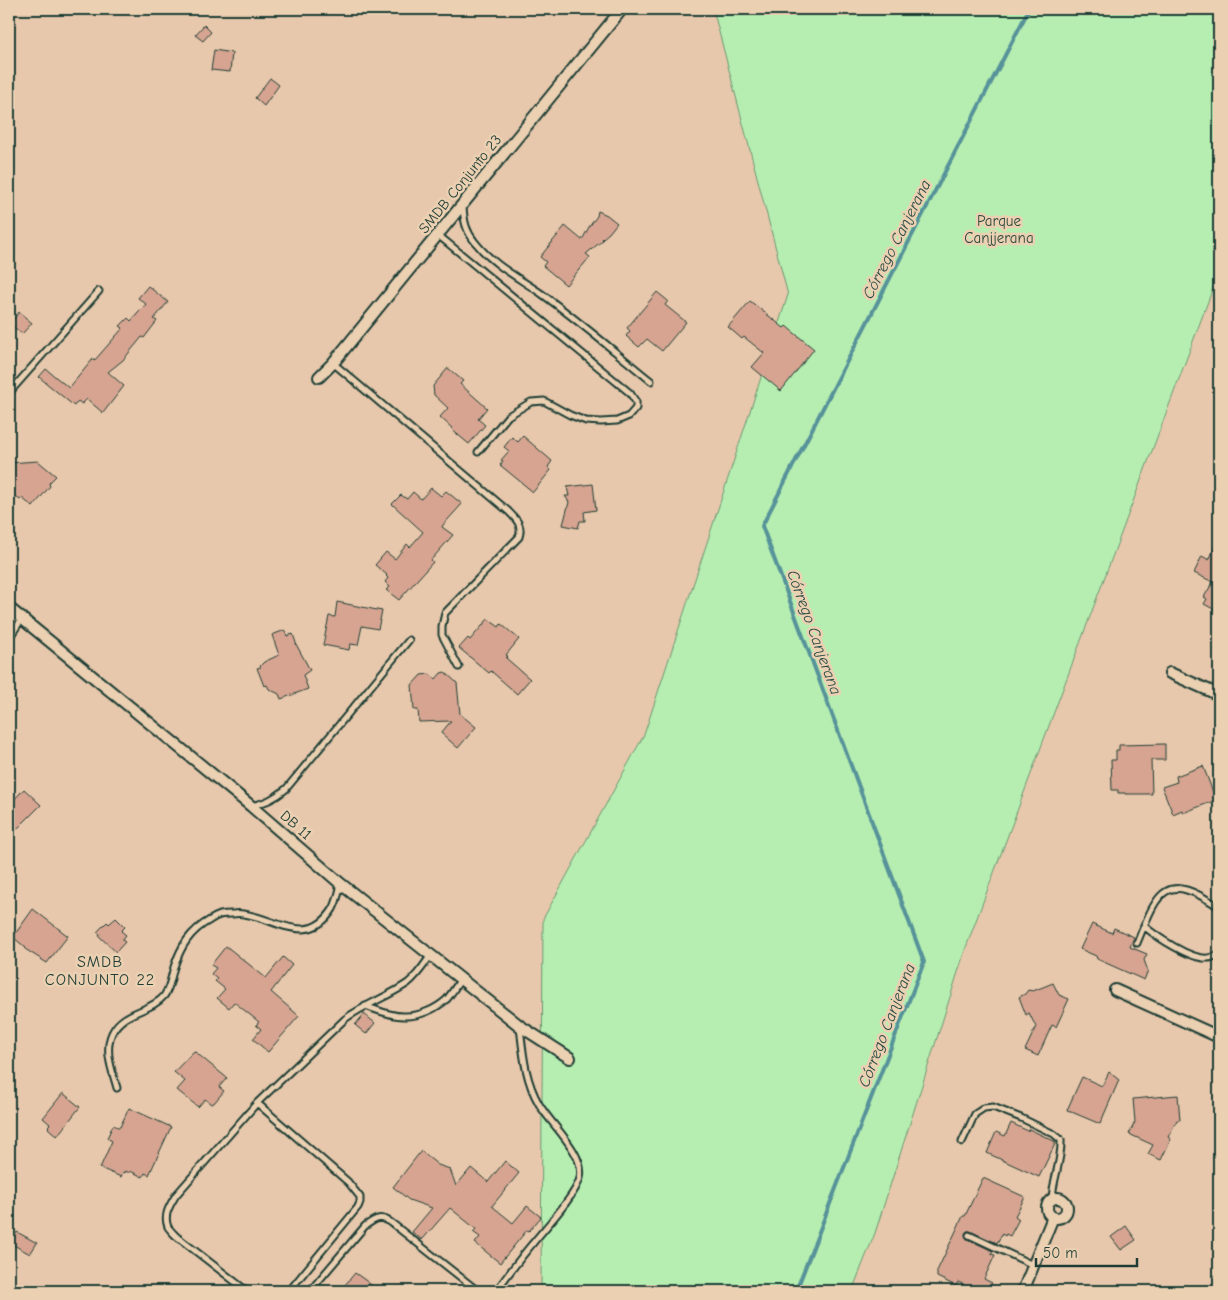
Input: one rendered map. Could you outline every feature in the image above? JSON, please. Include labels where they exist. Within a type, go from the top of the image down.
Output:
[{"type":"street","name":"SMDB Conjunto 23","points":[[319,376],[333,363],[622,9]]},
{"type":"street","name":"DB 11","points":[[9,608],[251,806],[341,884],[520,1026],[570,1058]]},
{"type":"street","points":[[1170,673],[1219,695]]},
{"type":"street","points":[[1115,990],[1219,1037]]},
{"type":"street","points":[[1056,1198],[1064,1201],[1067,1210],[1062,1217],[1053,1217],[1047,1211],[1047,1206],[1052,1199],[1056,1198]]},
{"type":"street","points":[[1023,1291],[1053,1217]]},
{"type":"lane","points":[[462,204],[464,222],[469,234],[485,253],[501,267],[542,294],[651,381]]},
{"type":"lane","points":[[438,234],[630,393],[636,402],[636,408],[629,416],[617,421],[601,422],[586,421],[570,415],[544,400],[531,402],[508,416],[478,452]]},
{"type":"lane","points":[[9,393],[99,291]]},
{"type":"lane","points":[[333,363],[508,511],[519,524],[521,531],[519,536],[445,613],[442,635],[459,667]]},
{"type":"lane","points":[[9,638],[22,619]]},
{"type":"lane","points":[[251,806],[269,801],[286,789],[409,640]]},
{"type":"lane","points":[[117,1088],[108,1058],[108,1043],[113,1031],[121,1021],[157,1002],[165,995],[171,982],[174,967],[186,941],[200,926],[220,914],[243,914],[280,926],[297,929],[309,928],[322,922],[333,908],[341,884]]},
{"type":"lane","points":[[1137,943],[1151,910],[1163,893],[1169,889],[1176,888],[1203,896],[1219,907]]},
{"type":"lane","points":[[1144,926],[1164,941],[1198,957],[1207,959],[1219,955]]},
{"type":"lane","points":[[247,1291],[176,1236],[168,1226],[166,1214],[176,1195],[256,1103],[345,1019],[409,982],[432,955]]},
{"type":"lane","points":[[365,1006],[387,1014],[404,1016],[419,1014],[435,1008],[447,998],[461,979]]},
{"type":"lane","points":[[496,1291],[531,1244],[571,1196],[580,1179],[581,1167],[577,1157],[530,1088],[525,1068],[520,1026]]},
{"type":"lane","points":[[256,1103],[348,1182],[360,1197],[358,1207],[289,1291]]},
{"type":"lane","points":[[962,1142],[975,1114],[984,1108],[993,1108],[1021,1118],[1054,1134],[1061,1140],[1062,1151],[1052,1185],[1052,1199]]},
{"type":"lane","points":[[310,1291],[365,1226],[379,1218],[386,1219],[393,1224],[478,1291]]},
{"type":"lane","points":[[969,1235],[1033,1265]]},
{"type":"green space","name":"Parque Canjjerana","points":[[713,9],[1219,9],[1219,272],[965,950],[875,1233],[852,1291],[541,1291],[543,919],[644,735],[788,295]]},
{"type":"building","points":[[204,25],[211,32],[203,41],[195,35]]},
{"type":"building","points":[[214,50],[232,53],[230,72],[211,70]]},
{"type":"building","points":[[270,78],[279,85],[264,106],[255,98]]},
{"type":"building","points":[[598,211],[617,223],[603,240],[586,254],[590,257],[566,285],[543,266],[546,262],[540,257],[565,226],[582,240],[597,216]]},
{"type":"building","points":[[148,286],[168,302],[154,319],[157,321],[144,338],[142,337],[123,360],[108,372],[124,386],[103,413],[87,399],[82,404],[78,401],[74,406],[39,377],[46,369],[69,388],[93,359],[94,361],[123,328],[120,326],[128,318],[131,321],[146,304],[138,298]]},
{"type":"building","points":[[657,292],[668,301],[665,305],[686,322],[662,351],[647,339],[639,347],[626,336],[630,331],[627,328]]},
{"type":"building","points":[[750,301],[784,328],[786,326],[814,349],[781,391],[752,367],[764,353],[744,337],[742,339],[728,327]]},
{"type":"building","points":[[19,312],[32,323],[22,334],[10,324]]},
{"type":"building","points":[[448,368],[463,381],[460,384],[487,408],[478,419],[485,425],[469,444],[440,417],[448,408],[434,395],[433,386]]},
{"type":"building","points":[[523,436],[552,461],[548,467],[551,470],[533,492],[500,465],[503,461],[501,460],[509,451],[504,447],[512,437],[518,442]]},
{"type":"building","points":[[38,461],[56,476],[33,507],[9,491],[9,463]]},
{"type":"building","points":[[593,484],[596,510],[584,512],[585,521],[580,521],[578,528],[563,525],[569,502],[565,496],[569,496],[567,487]]},
{"type":"building","points":[[431,488],[441,496],[446,491],[462,504],[442,527],[453,535],[431,560],[433,562],[399,600],[386,590],[390,587],[385,582],[388,578],[387,575],[375,565],[386,552],[395,559],[407,544],[410,547],[423,532],[392,504],[401,495],[407,499],[413,492],[421,499]]},
{"type":"building","points":[[1219,538],[1219,612],[1204,604],[1207,599],[1204,597],[1213,582],[1194,573],[1202,556],[1209,560]]},
{"type":"building","points":[[337,602],[382,611],[378,629],[362,626],[358,645],[350,644],[349,650],[323,645],[329,616],[335,617]]},
{"type":"building","points":[[488,619],[499,627],[501,624],[519,639],[506,655],[508,656],[506,658],[530,679],[517,694],[491,671],[489,673],[459,648],[468,638],[470,640]]},
{"type":"building","points":[[285,630],[287,636],[293,634],[297,646],[310,670],[303,675],[308,689],[281,699],[279,694],[269,689],[267,685],[264,686],[257,668],[261,667],[264,662],[279,655],[272,635]]},
{"type":"building","points":[[445,672],[457,683],[460,714],[476,727],[458,748],[441,733],[451,721],[419,722],[418,710],[414,710],[412,685],[421,675],[429,674],[436,679],[441,673]]},
{"type":"building","points":[[1165,744],[1165,760],[1151,760],[1152,794],[1125,794],[1118,793],[1118,790],[1112,790],[1111,760],[1116,760],[1116,750],[1119,750],[1119,745]]},
{"type":"building","points":[[1203,766],[1216,800],[1183,813],[1182,810],[1173,814],[1162,787],[1177,782],[1176,776]]},
{"type":"building","points":[[24,789],[41,805],[15,831],[9,825],[9,805]]},
{"type":"building","points":[[33,909],[68,936],[47,963],[25,949],[13,937]]},
{"type":"building","points":[[116,918],[125,927],[121,931],[126,935],[122,940],[125,942],[116,952],[97,932],[107,922],[109,924]]},
{"type":"building","points":[[1092,924],[1112,933],[1114,928],[1134,937],[1130,947],[1147,954],[1144,960],[1148,971],[1144,980],[1097,959],[1096,956],[1080,949]]},
{"type":"building","points":[[226,946],[266,978],[283,957],[292,965],[271,992],[299,1016],[268,1052],[253,1039],[261,1029],[256,1025],[259,1022],[234,1002],[229,1008],[217,998],[225,989],[215,981],[217,979],[211,974],[216,968],[211,965]]},
{"type":"building","points":[[1053,983],[1059,995],[1069,999],[1056,1027],[1052,1025],[1038,1056],[1025,1050],[1036,1027],[1029,1013],[1026,1015],[1019,997],[1028,990],[1033,991]]},
{"type":"building","points":[[364,1014],[375,1023],[366,1034],[355,1025]]},
{"type":"building","points":[[194,1051],[227,1078],[219,1087],[224,1091],[214,1103],[211,1104],[205,1099],[198,1107],[177,1090],[185,1081],[174,1072]]},
{"type":"building","points":[[1109,1072],[1119,1080],[1100,1124],[1067,1110],[1082,1077],[1102,1086]]},
{"type":"building","points":[[63,1093],[80,1107],[57,1136],[48,1128],[50,1124],[43,1118]]},
{"type":"building","points":[[1178,1095],[1180,1120],[1177,1120],[1168,1137],[1171,1139],[1161,1160],[1148,1154],[1153,1145],[1129,1134],[1135,1122],[1133,1099]]},
{"type":"building","points":[[129,1108],[171,1127],[149,1175],[145,1173],[143,1177],[126,1171],[125,1173],[123,1172],[121,1177],[100,1168],[112,1141],[107,1138],[113,1125],[120,1127]]},
{"type":"building","points":[[1011,1123],[1056,1142],[1039,1177],[987,1153],[996,1132],[1005,1136]]},
{"type":"building","points":[[421,1151],[438,1165],[450,1169],[456,1186],[471,1168],[488,1182],[505,1161],[519,1173],[492,1206],[513,1223],[527,1206],[541,1217],[529,1231],[527,1230],[500,1263],[475,1243],[480,1237],[473,1232],[476,1229],[450,1208],[422,1240],[412,1232],[432,1208],[409,1200],[393,1187]]},
{"type":"building","points":[[983,1178],[1025,1197],[1015,1216],[1019,1219],[1010,1236],[1002,1234],[997,1243],[970,1231],[967,1231],[965,1234],[967,1239],[993,1251],[991,1254],[995,1255],[984,1279],[992,1283],[988,1291],[978,1291],[958,1282],[956,1286],[937,1277],[937,1271]]},
{"type":"building","points":[[1126,1226],[1136,1240],[1121,1250],[1111,1237]]},
{"type":"building","points":[[17,1232],[37,1243],[30,1254],[10,1243]]},
{"type":"building","points":[[355,1273],[365,1280],[379,1291],[340,1291]]},
{"type":"waterway","name":"Córrego Canjerana","points":[[796,1291],[924,962],[762,526],[1029,9]]},
{"type":"district","name":"SMDB CONJUNTO 22","points":[[100,970]]}]
